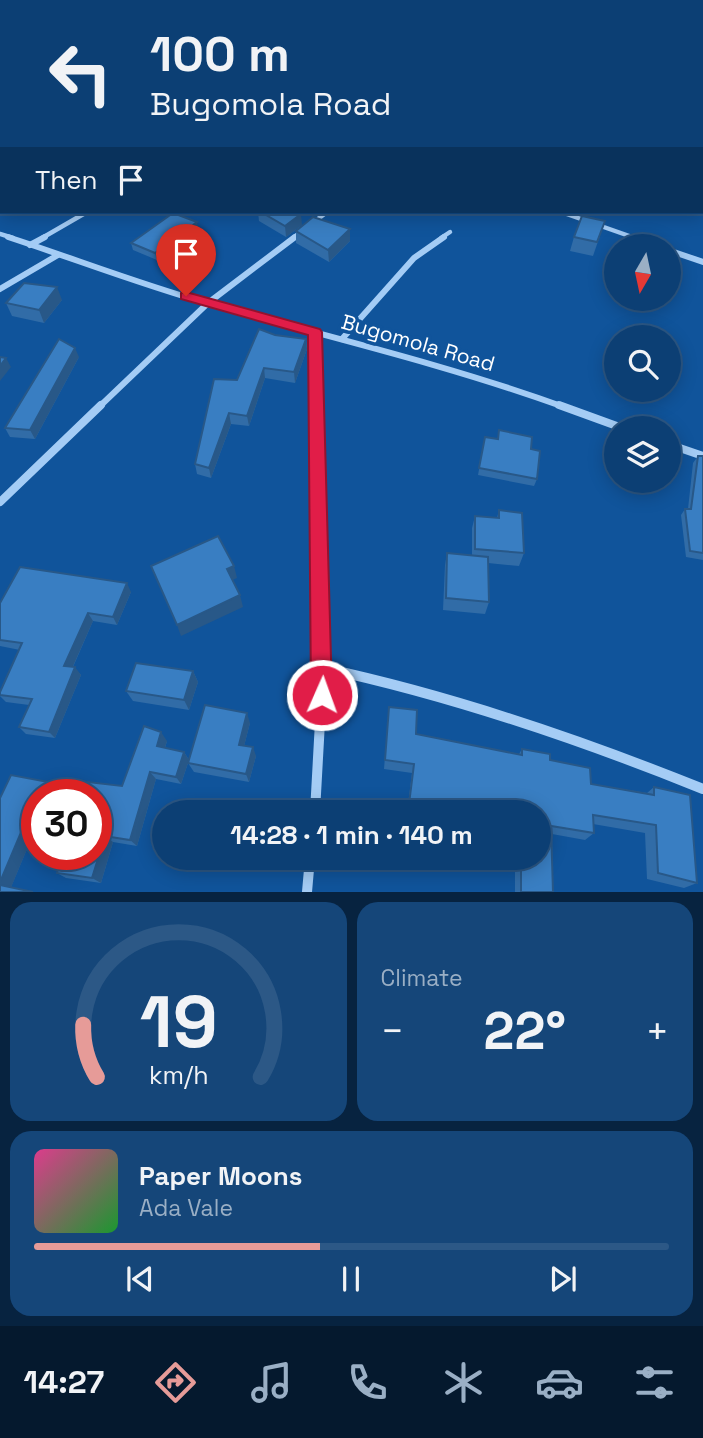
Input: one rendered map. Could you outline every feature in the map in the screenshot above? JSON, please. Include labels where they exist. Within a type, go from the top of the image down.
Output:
[{"type":"street","points":[[30,245],[84,214]]},
{"type":"street","points":[[0,502],[208,303],[324,214]]},
{"type":"street","points":[[567,214],[623,234]]},
{"type":"street","points":[[342,339],[406,265],[450,232]]},
{"type":"street","name":"Bugomola Road","points":[[0,234],[208,303],[489,380],[604,421]]},
{"type":"street","points":[[681,254],[703,262]]},
{"type":"street","points":[[0,289],[58,255]]},
{"type":"street","points":[[315,332],[323,668],[316,800]]},
{"type":"street","points":[[681,448],[703,456]]},
{"type":"street","points":[[323,668],[403,683],[556,732],[703,789]]},
{"type":"street","points":[[307,892],[309,870]]},
{"type":"building","points":[[172,214],[197,222],[155,253],[131,243]]},
{"type":"building","points":[[264,214],[301,214],[285,226]]},
{"type":"building","points":[[582,216],[605,221],[597,242],[574,237]]},
{"type":"building","points":[[313,217],[350,229],[328,250],[296,231]]},
{"type":"building","points":[[24,283],[57,287],[39,310],[6,303]]},
{"type":"building","points":[[259,329],[275,335],[306,339],[294,372],[264,368],[247,416],[229,413],[209,468],[195,464],[214,379],[237,380]]},
{"type":"building","points":[[59,339],[75,348],[30,430],[5,428]]},
{"type":"building","points":[[499,430],[532,437],[531,449],[540,451],[537,479],[479,468],[485,437],[498,439]]},
{"type":"building","points":[[698,456],[703,456],[703,553],[690,551],[685,509],[691,509]]},
{"type":"building","points":[[499,510],[522,513],[524,553],[475,549],[475,516],[499,518]]},
{"type":"building","points":[[218,536],[234,566],[227,569],[240,595],[177,625],[151,566]]},
{"type":"building","points":[[447,553],[488,557],[489,602],[446,598]]},
{"type":"building","points":[[20,567],[127,583],[113,617],[88,613],[64,666],[75,667],[49,732],[19,727],[32,699],[0,695],[22,643],[0,640],[0,603]]},
{"type":"building","points":[[136,663],[193,671],[184,700],[126,691]]},
{"type":"building","points":[[205,705],[247,713],[239,745],[253,747],[246,774],[188,763]]},
{"type":"building","points":[[389,707],[417,710],[416,734],[522,755],[522,749],[550,754],[550,760],[590,768],[591,784],[654,795],[654,787],[690,795],[697,883],[658,873],[656,825],[593,815],[594,833],[551,826],[551,800],[410,800],[414,764],[385,760]]},
{"type":"building","points":[[144,726],[161,732],[157,746],[184,752],[176,777],[150,772],[130,840],[112,837],[112,785],[122,786]]},
{"type":"building","points":[[11,775],[32,779],[21,779],[21,832],[0,882],[0,798]]},
{"type":"building","points":[[551,826],[553,892],[521,892],[521,870],[551,870]]},
{"type":"building","points":[[58,870],[94,870],[92,878],[57,873]]},
{"type":"building","points":[[0,885],[33,892],[0,892]]},
{"type":"route","points":[[186,296],[315,332],[322,695]]}]
